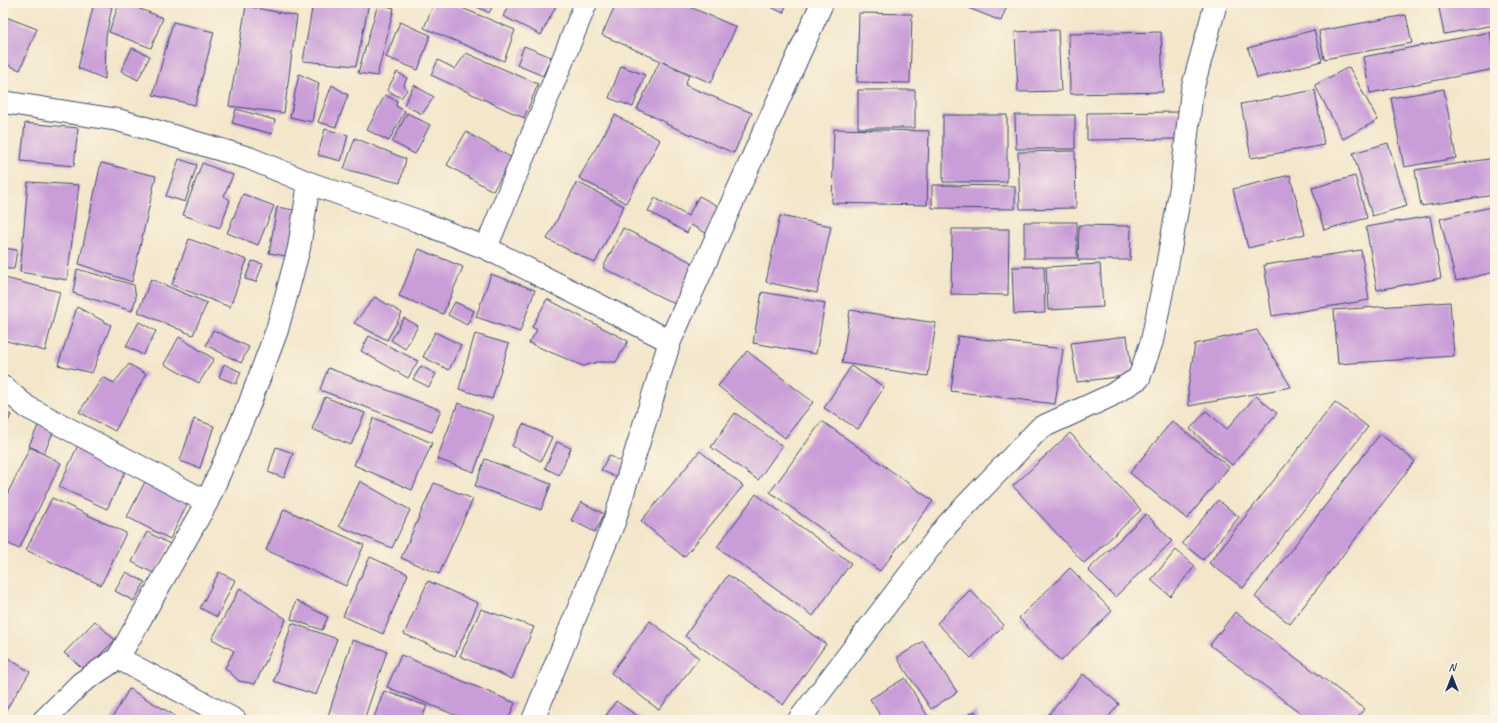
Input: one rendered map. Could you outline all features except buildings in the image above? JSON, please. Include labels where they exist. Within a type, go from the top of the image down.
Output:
[{"type":"street","points":[[486,248],[586,3]]},
{"type":"street","points":[[533,720],[614,522],[670,341],[822,3]]},
{"type":"street","points":[[799,720],[947,525],[1040,428],[1110,396],[1139,378],[1152,341],[1177,209],[1181,187],[1192,90],[1216,3]]},
{"type":"street","points":[[3,102],[118,120],[249,158],[309,183],[418,221],[486,248],[670,341]]},
{"type":"street","points":[[44,720],[82,683],[118,658],[207,502],[249,405],[277,330],[299,248],[309,183]]},
{"type":"street","points":[[3,388],[27,407],[207,502]]},
{"type":"street","points":[[118,658],[235,720]]}]
